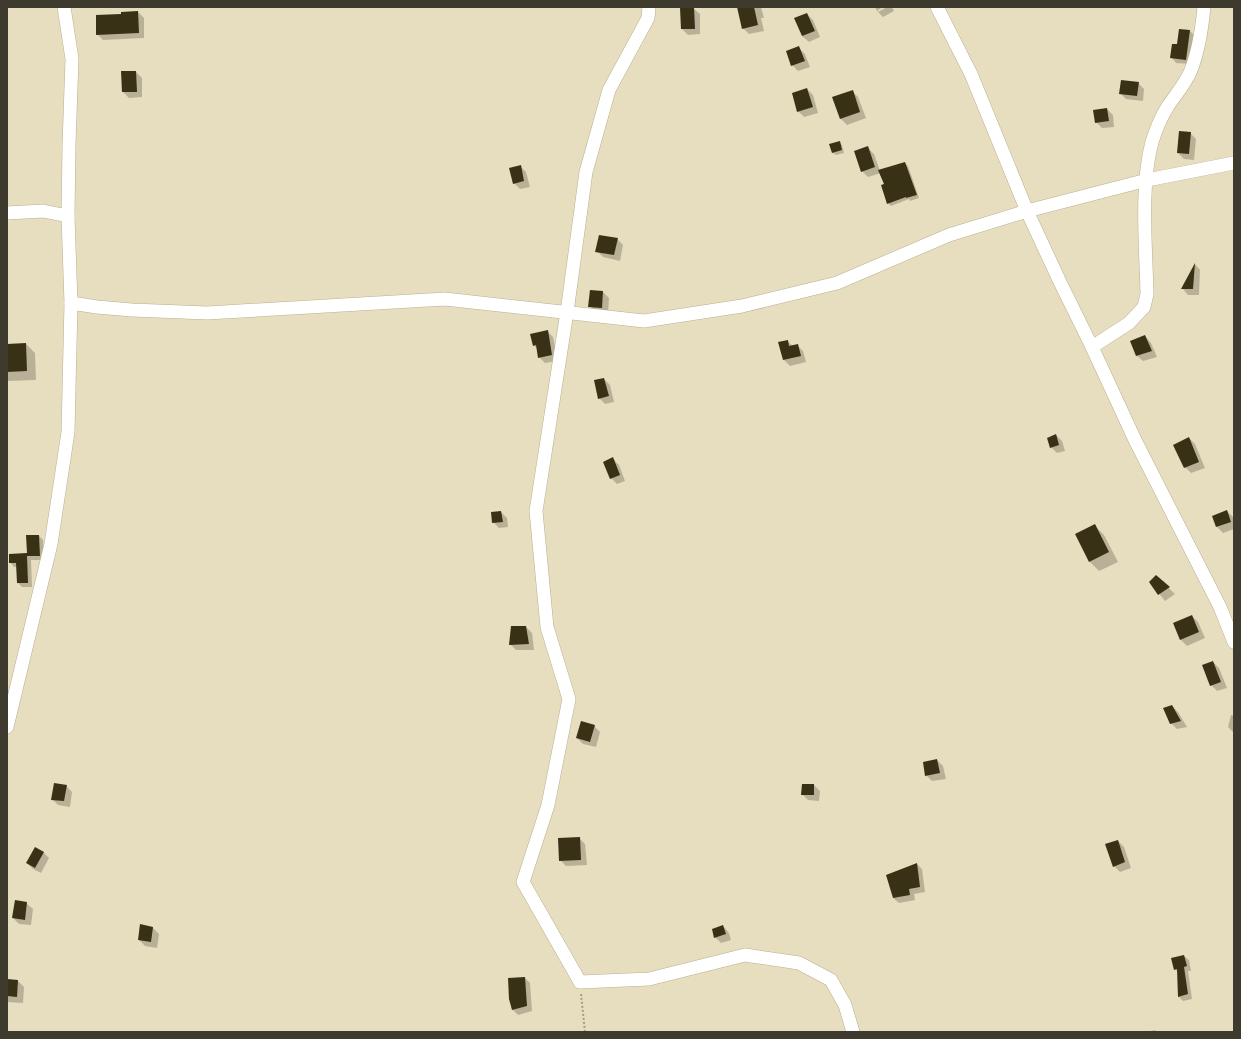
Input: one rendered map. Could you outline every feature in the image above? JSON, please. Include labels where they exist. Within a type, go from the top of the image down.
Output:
[{"type":"street","points":[[7,727],[51,544],[68,432],[71,303],[68,216],[68,145],[72,59],[64,7]]},
{"type":"street","points":[[649,7],[648,18],[609,90],[586,172],[567,312],[536,510],[547,627],[570,699],[548,805],[524,882],[580,982],[650,979],[745,955],[799,963],[831,980],[845,1005],[853,1032]]},
{"type":"street","points":[[937,7],[971,74],[1027,211],[1135,440],[1220,607],[1234,642]]},
{"type":"street","points":[[1092,347],[1129,323],[1144,307],[1147,294],[1145,201],[1148,159],[1158,125],[1168,106],[1192,70],[1202,28],[1204,7]]},
{"type":"street","points":[[71,303],[132,310],[207,313],[445,299],[644,321],[742,306],[837,284],[949,235],[1027,211],[1147,180],[1234,163]]},
{"type":"street","points":[[7,213],[42,211],[68,216]]},
{"type":"path","points":[[580,982],[585,1032]]},
{"type":"building","points":[[694,7],[695,29],[681,29],[680,8]]},
{"type":"building","points":[[737,7],[754,7],[758,25],[742,29]]},
{"type":"building","points":[[138,11],[139,33],[96,35],[96,15],[121,14],[121,12]]},
{"type":"building","points":[[807,13],[815,31],[802,36],[794,18]]},
{"type":"building","points":[[1179,29],[1190,30],[1186,60],[1170,58],[1172,44],[1177,44]]},
{"type":"building","points":[[799,46],[805,61],[791,66],[786,51]]},
{"type":"building","points":[[121,71],[136,71],[137,92],[122,92]]},
{"type":"building","points":[[1121,80],[1139,82],[1137,96],[1119,94]]},
{"type":"building","points":[[807,88],[813,107],[797,112],[792,93]]},
{"type":"building","points":[[853,90],[860,112],[840,119],[832,97]]},
{"type":"building","points":[[1107,108],[1109,121],[1095,123],[1093,110]]},
{"type":"building","points":[[1179,131],[1191,132],[1189,154],[1177,153]]},
{"type":"building","points":[[840,141],[842,150],[832,153],[829,144]]},
{"type":"building","points":[[868,146],[875,167],[861,172],[854,151]]},
{"type":"building","points":[[905,162],[917,195],[906,197],[887,204],[881,185],[884,184],[878,170]]},
{"type":"building","points":[[521,165],[524,181],[513,184],[509,168]]},
{"type":"building","points":[[599,235],[618,238],[614,255],[595,252]]},
{"type":"building","points":[[1195,263],[1193,289],[1181,289]]},
{"type":"building","points":[[590,290],[603,291],[602,308],[588,307]]},
{"type":"building","points":[[548,330],[552,355],[538,358],[536,345],[533,346],[530,334]]},
{"type":"building","points":[[1145,335],[1152,351],[1136,356],[1130,341]]},
{"type":"building","points":[[788,340],[789,346],[798,344],[801,356],[783,360],[778,342]]},
{"type":"building","points":[[26,343],[27,371],[7,372],[7,344]]},
{"type":"building","points":[[604,378],[609,396],[598,399],[594,380]]},
{"type":"building","points":[[1056,434],[1059,445],[1050,448],[1047,438]]},
{"type":"building","points":[[1189,437],[1199,462],[1184,468],[1173,445]]},
{"type":"building","points":[[613,457],[620,475],[610,479],[603,462]]},
{"type":"building","points":[[1227,510],[1231,522],[1216,527],[1212,516]]},
{"type":"building","points":[[501,511],[503,522],[492,523],[491,512]]},
{"type":"building","points":[[1095,524],[1109,552],[1089,562],[1075,534]]},
{"type":"building","points":[[26,535],[39,535],[40,556],[27,556],[28,583],[17,583],[16,563],[9,563],[9,554],[27,553]]},
{"type":"building","points":[[1156,575],[1170,587],[1158,595],[1149,582]]},
{"type":"building","points":[[1192,615],[1199,632],[1180,640],[1173,623]]},
{"type":"building","points":[[511,626],[526,626],[529,644],[509,645]]},
{"type":"building","points":[[1213,661],[1221,682],[1210,686],[1202,665]]},
{"type":"building","points":[[1172,705],[1181,721],[1170,724],[1163,708]]},
{"type":"building","points":[[581,721],[595,725],[590,742],[576,738]]},
{"type":"building","points":[[937,759],[940,773],[925,776],[923,762]]},
{"type":"building","points":[[54,783],[67,785],[64,801],[51,800]]},
{"type":"building","points":[[802,784],[814,784],[814,795],[801,795]]},
{"type":"building","points":[[580,837],[581,860],[559,861],[558,838]]},
{"type":"building","points":[[1118,840],[1125,862],[1113,867],[1105,844]]},
{"type":"building","points":[[35,847],[44,852],[35,868],[26,863]]},
{"type":"building","points":[[917,863],[920,887],[909,889],[910,895],[893,898],[886,875]]},
{"type":"building","points":[[15,900],[27,902],[25,920],[12,918]]},
{"type":"building","points":[[140,924],[153,927],[151,942],[138,940]]},
{"type":"building","points":[[723,925],[726,934],[714,938],[712,929]]},
{"type":"building","points":[[1184,955],[1187,966],[1184,967],[1188,994],[1178,997],[1177,969],[1174,970],[1171,958]]},
{"type":"building","points":[[525,977],[527,1006],[512,1010],[509,999],[508,978]]},
{"type":"building","points":[[7,979],[18,980],[17,997],[7,996]]}]
